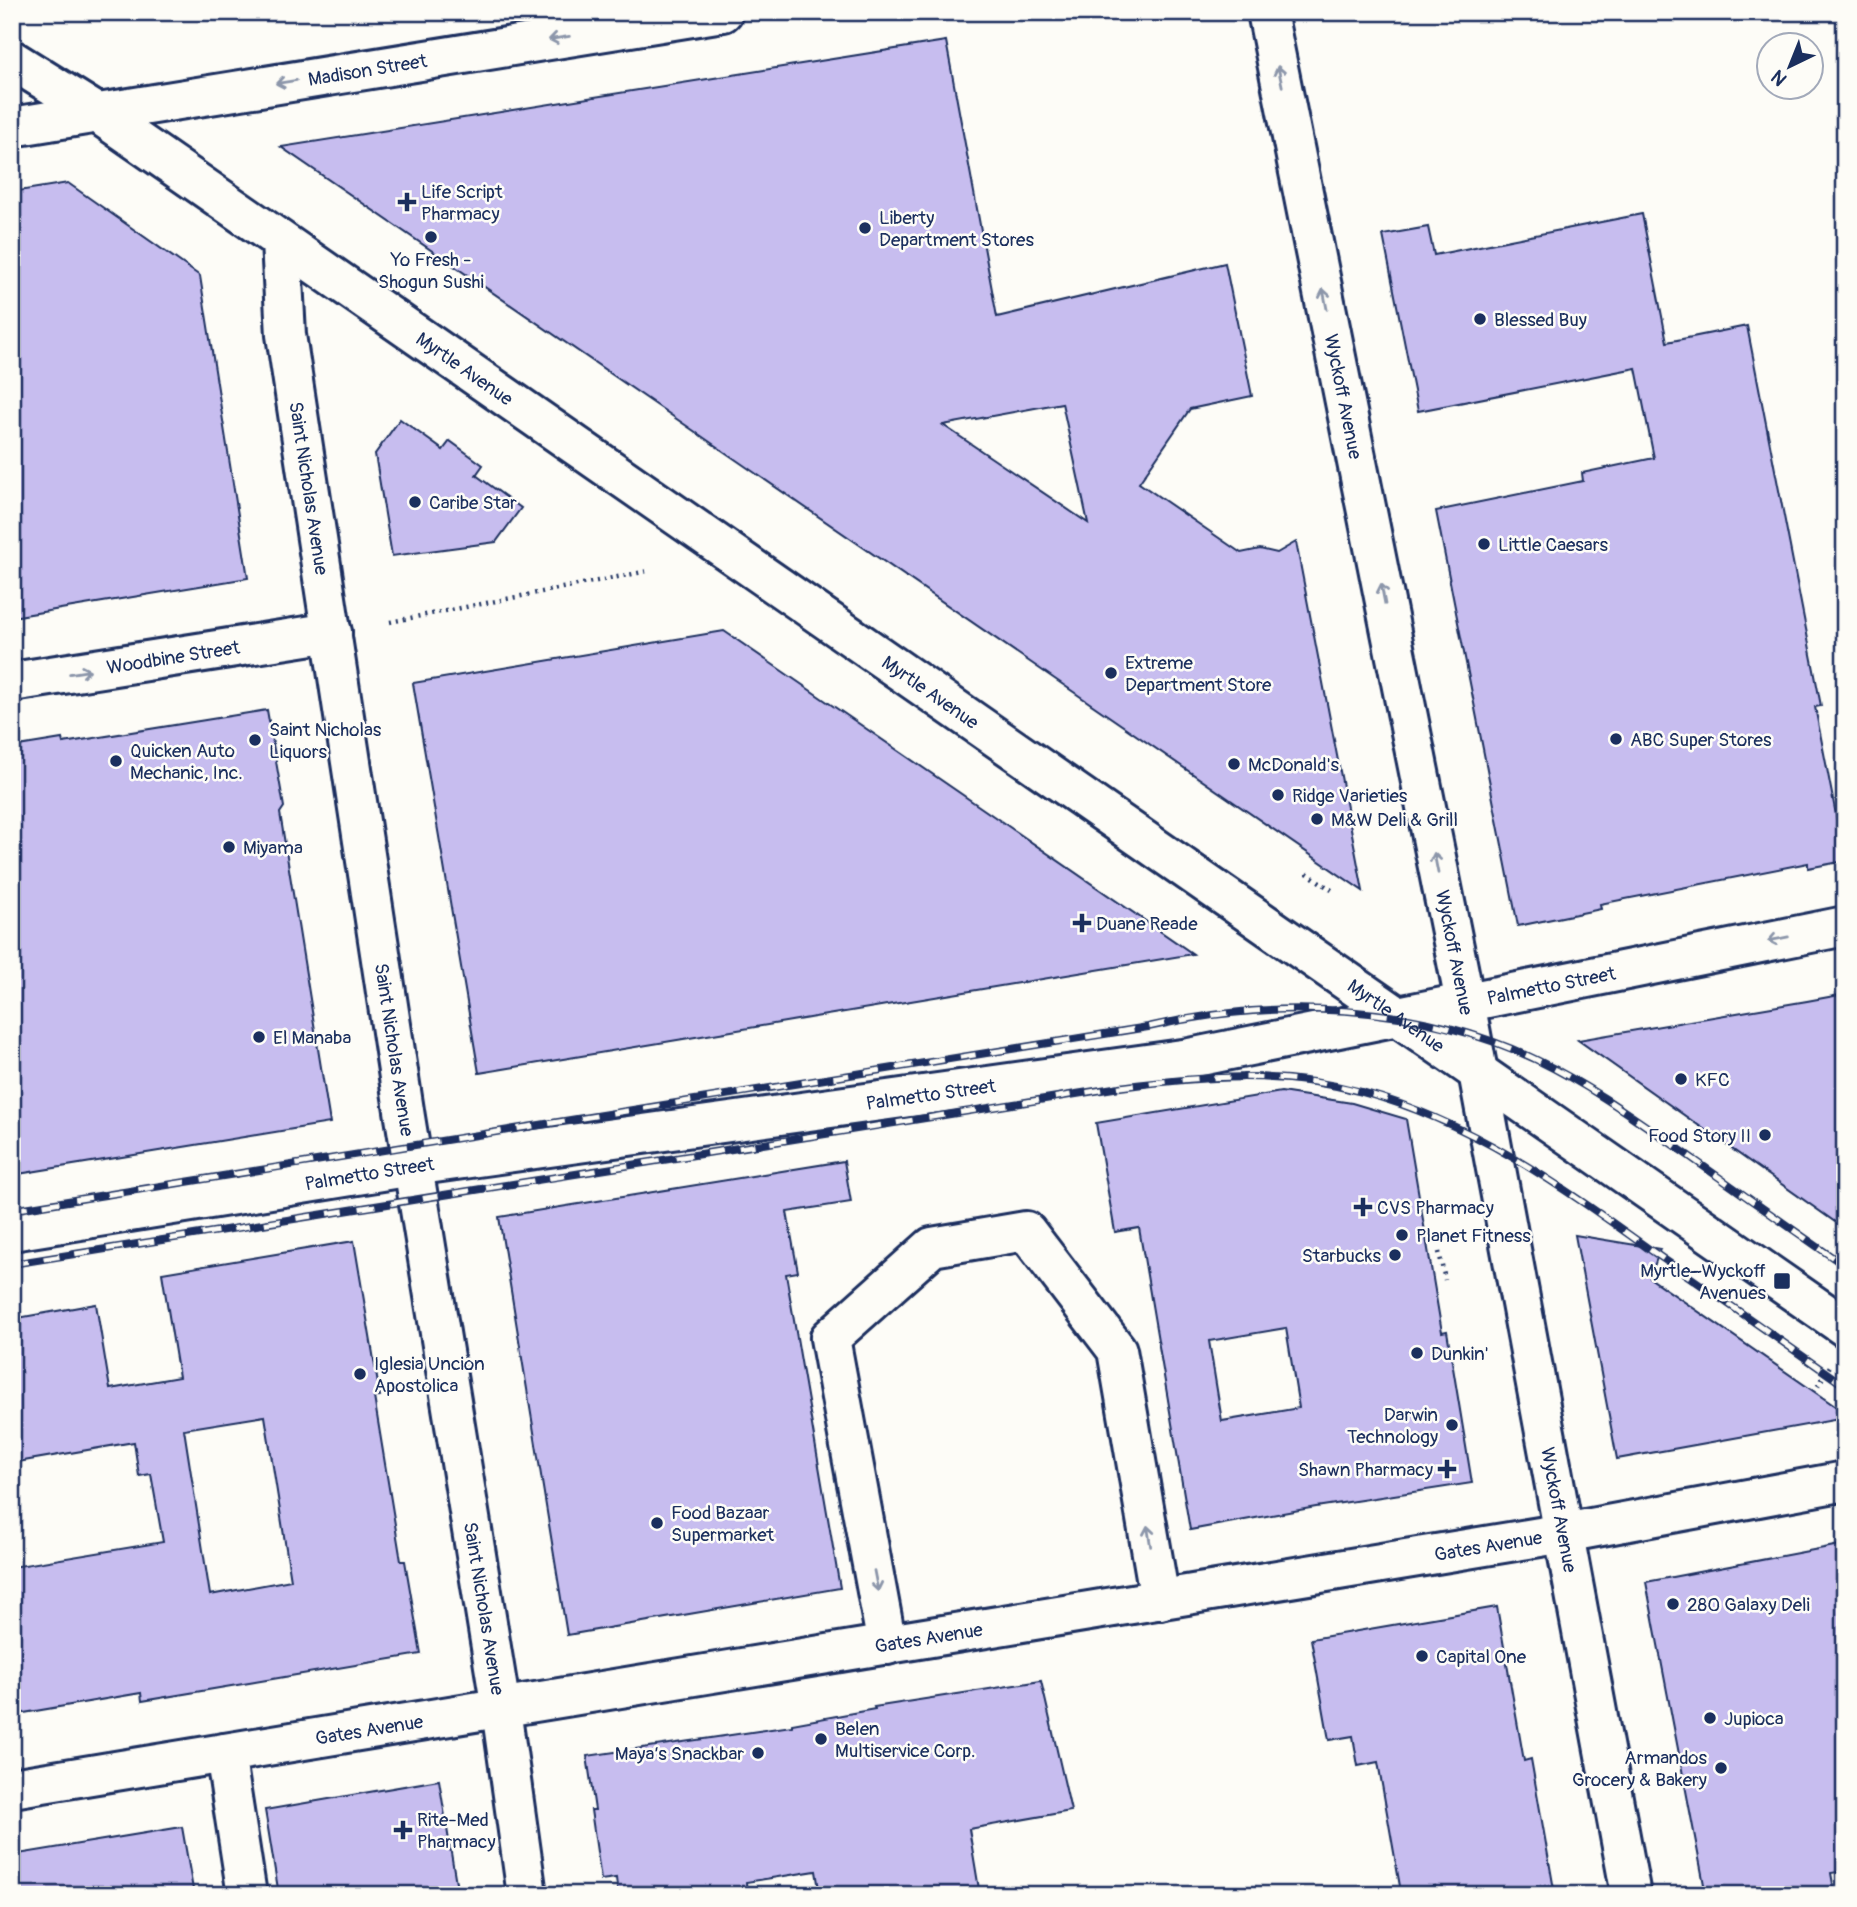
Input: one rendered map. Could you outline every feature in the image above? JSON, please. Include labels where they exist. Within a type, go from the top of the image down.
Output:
[{"type":"street","name":"Madison Street","points":[[12,127],[723,12]]},
{"type":"street","name":"Wyckoff Avenue","points":[[1267,12],[1479,1073],[1631,1895]]},
{"type":"street","name":"Myrtle Avenue","points":[[12,60],[97,113],[1479,1073],[1840,1343]]},
{"type":"street","name":"Saint Nicholas Avenue","points":[[281,242],[286,335],[413,1166],[501,1709],[527,1895]]},
{"type":"street","name":"Woodbine Street","points":[[12,682],[332,632]]},
{"type":"street","name":"Palmetto Street","points":[[12,1231],[413,1166],[1190,1058],[1845,926]]},
{"type":"street","points":[[887,1645],[830,1338],[932,1247],[959,1242],[1026,1231],[1117,1350],[1160,1600]]},
{"type":"street","name":"Gates Avenue","points":[[12,1788],[1564,1533],[1845,1481]]},
{"type":"street","points":[[225,1753],[247,1895]]},
{"type":"path","points":[[390,622],[648,571]]},
{"type":"path","points":[[1307,873],[1333,891]]},
{"type":"path","points":[[1438,1252],[1445,1280]]},
{"type":"path","points":[[1814,1392],[1840,1343]]},
{"type":"building","points":[[946,41],[997,317],[1225,263],[1252,396],[1190,409],[1139,483],[1241,553],[1260,549],[1277,553],[1296,542],[1363,891],[281,147]],"holes":[[[1062,403],[1088,523],[943,425]]]},
{"type":"building","points":[[68,183],[200,276],[248,578],[12,617],[12,192]]},
{"type":"building","points":[[1642,214],[1667,342],[1747,326],[1821,706],[1815,707],[1845,861],[1808,868],[1808,863],[1600,904],[1601,909],[1518,926],[1436,511],[1583,481],[1582,473],[1654,458],[1636,368],[1418,411],[1383,235],[1428,227],[1434,255]]},
{"type":"building","points":[[400,419],[443,450],[450,441],[483,465],[476,475],[521,508],[496,542],[392,556],[375,454]]},
{"type":"building","points":[[724,631],[1193,954],[479,1073],[413,683]]},
{"type":"building","points":[[267,710],[284,807],[280,813],[330,1123],[12,1175],[12,747],[62,739],[63,743]]},
{"type":"building","points":[[1845,994],[1845,1229],[1578,1040],[1807,1001]]},
{"type":"building","points":[[1281,1092],[1352,1103],[1406,1119],[1442,1332],[1447,1331],[1472,1483],[1190,1530],[1139,1228],[1115,1232],[1096,1123]],"holes":[[[1286,1328],[1299,1408],[1222,1421],[1209,1341]]]},
{"type":"building","points":[[844,1161],[851,1202],[787,1212],[798,1272],[786,1274],[840,1588],[567,1635],[499,1217]]},
{"type":"building","points":[[1575,1235],[1660,1249],[1650,1278],[1845,1413],[1845,1418],[1617,1459]]},
{"type":"building","points":[[354,1241],[380,1396],[374,1397],[401,1561],[405,1561],[421,1654],[142,1701],[141,1693],[12,1715],[12,1567],[163,1542],[151,1474],[139,1476],[134,1442],[12,1463],[12,1319],[96,1304],[110,1389],[179,1377],[162,1273]],"holes":[[[265,1416],[291,1580],[210,1595],[184,1429]]]},
{"type":"building","points":[[1845,1544],[1845,1871],[1831,1873],[1835,1895],[1706,1895],[1646,1582]]},
{"type":"building","points":[[1497,1607],[1524,1761],[1531,1759],[1555,1895],[1436,1895],[1435,1886],[1401,1892],[1378,1762],[1358,1766],[1353,1736],[1329,1740],[1311,1639]]},
{"type":"building","points":[[1041,1681],[1071,1811],[969,1829],[980,1895],[820,1895],[816,1871],[746,1882],[747,1895],[618,1895],[616,1878],[601,1880],[587,1756],[792,1726],[875,1709],[874,1707]]},
{"type":"building","points":[[439,1780],[458,1895],[279,1895],[265,1810]]},
{"type":"building","points":[[182,1827],[194,1895],[12,1895],[12,1855]]},
{"type":"railway","points":[[12,1210],[1197,1017],[1296,1009],[1346,1011],[1444,1027],[1491,1041],[1537,1060],[1615,1105],[1845,1266]]},
{"type":"railway","points":[[12,1264],[1120,1087],[1211,1078],[1272,1078],[1332,1085],[1402,1104],[1513,1157],[1582,1202],[1845,1386]]},
{"type":"place","name":"Life Script Pharmacy","points":[[407,202]]},
{"type":"place","name":"Liberty Department Stores","points":[[865,228]]},
{"type":"place","name":"Yo Fresh - Shogun Sushi","points":[[431,237]]},
{"type":"place","name":"Blessed Buy","points":[[1480,319]]},
{"type":"place","name":"Caribe Star","points":[[415,502]]},
{"type":"place","name":"Little Caesars","points":[[1484,544]]},
{"type":"place","name":"Extreme Department Store","points":[[1111,673]]},
{"type":"place","name":"ABC Super Stores","points":[[1616,739]]},
{"type":"place","name":"Saint Nicholas Liquors","points":[[255,740]]},
{"type":"place","name":"Quicken Auto Mechanic, Inc.","points":[[116,761]]},
{"type":"place","name":"McDonald's","points":[[1234,764]]},
{"type":"place","name":"Ridge Varieties","points":[[1278,795]]},
{"type":"place","name":"M&W Deli & Grill","points":[[1317,819]]},
{"type":"place","name":"Miyama","points":[[229,847]]},
{"type":"place","name":"Duane Reade","points":[[1082,923]]},
{"type":"place","name":"El Manaba","points":[[259,1037]]},
{"type":"place","name":"KFC","points":[[1681,1079]]},
{"type":"place","name":"Food Story II","points":[[1765,1135]]},
{"type":"place","name":"CVS Pharmacy","points":[[1363,1207]]},
{"type":"place","name":"Planet Fitness","points":[[1402,1235]]},
{"type":"place","name":"Starbucks","points":[[1395,1255]]},
{"type":"place","name":"Myrtle–Wyckoff Avenues","points":[[1782,1281]]},
{"type":"place","name":"Dunkin'","points":[[1417,1353]]},
{"type":"place","name":"Iglesia Uncion Apostolica","points":[[360,1374]]},
{"type":"place","name":"Darwin Technology","points":[[1452,1425]]},
{"type":"place","name":"Shawn Pharmacy","points":[[1447,1469]]},
{"type":"place","name":"Food Bazaar Supermarket","points":[[657,1523]]},
{"type":"place","name":"280 Galaxy Deli","points":[[1673,1604]]},
{"type":"place","name":"Capital One","points":[[1422,1656]]},
{"type":"place","name":"Jupioca","points":[[1710,1718]]},
{"type":"place","name":"Belen Multiservice Corp.","points":[[821,1739]]},
{"type":"place","name":"Maya’s Snackbar","points":[[758,1753]]},
{"type":"place","name":"Armandos Grocery & Bakery","points":[[1721,1768]]},
{"type":"place","name":"Rite-Med Pharmacy","points":[[403,1830]]}]
